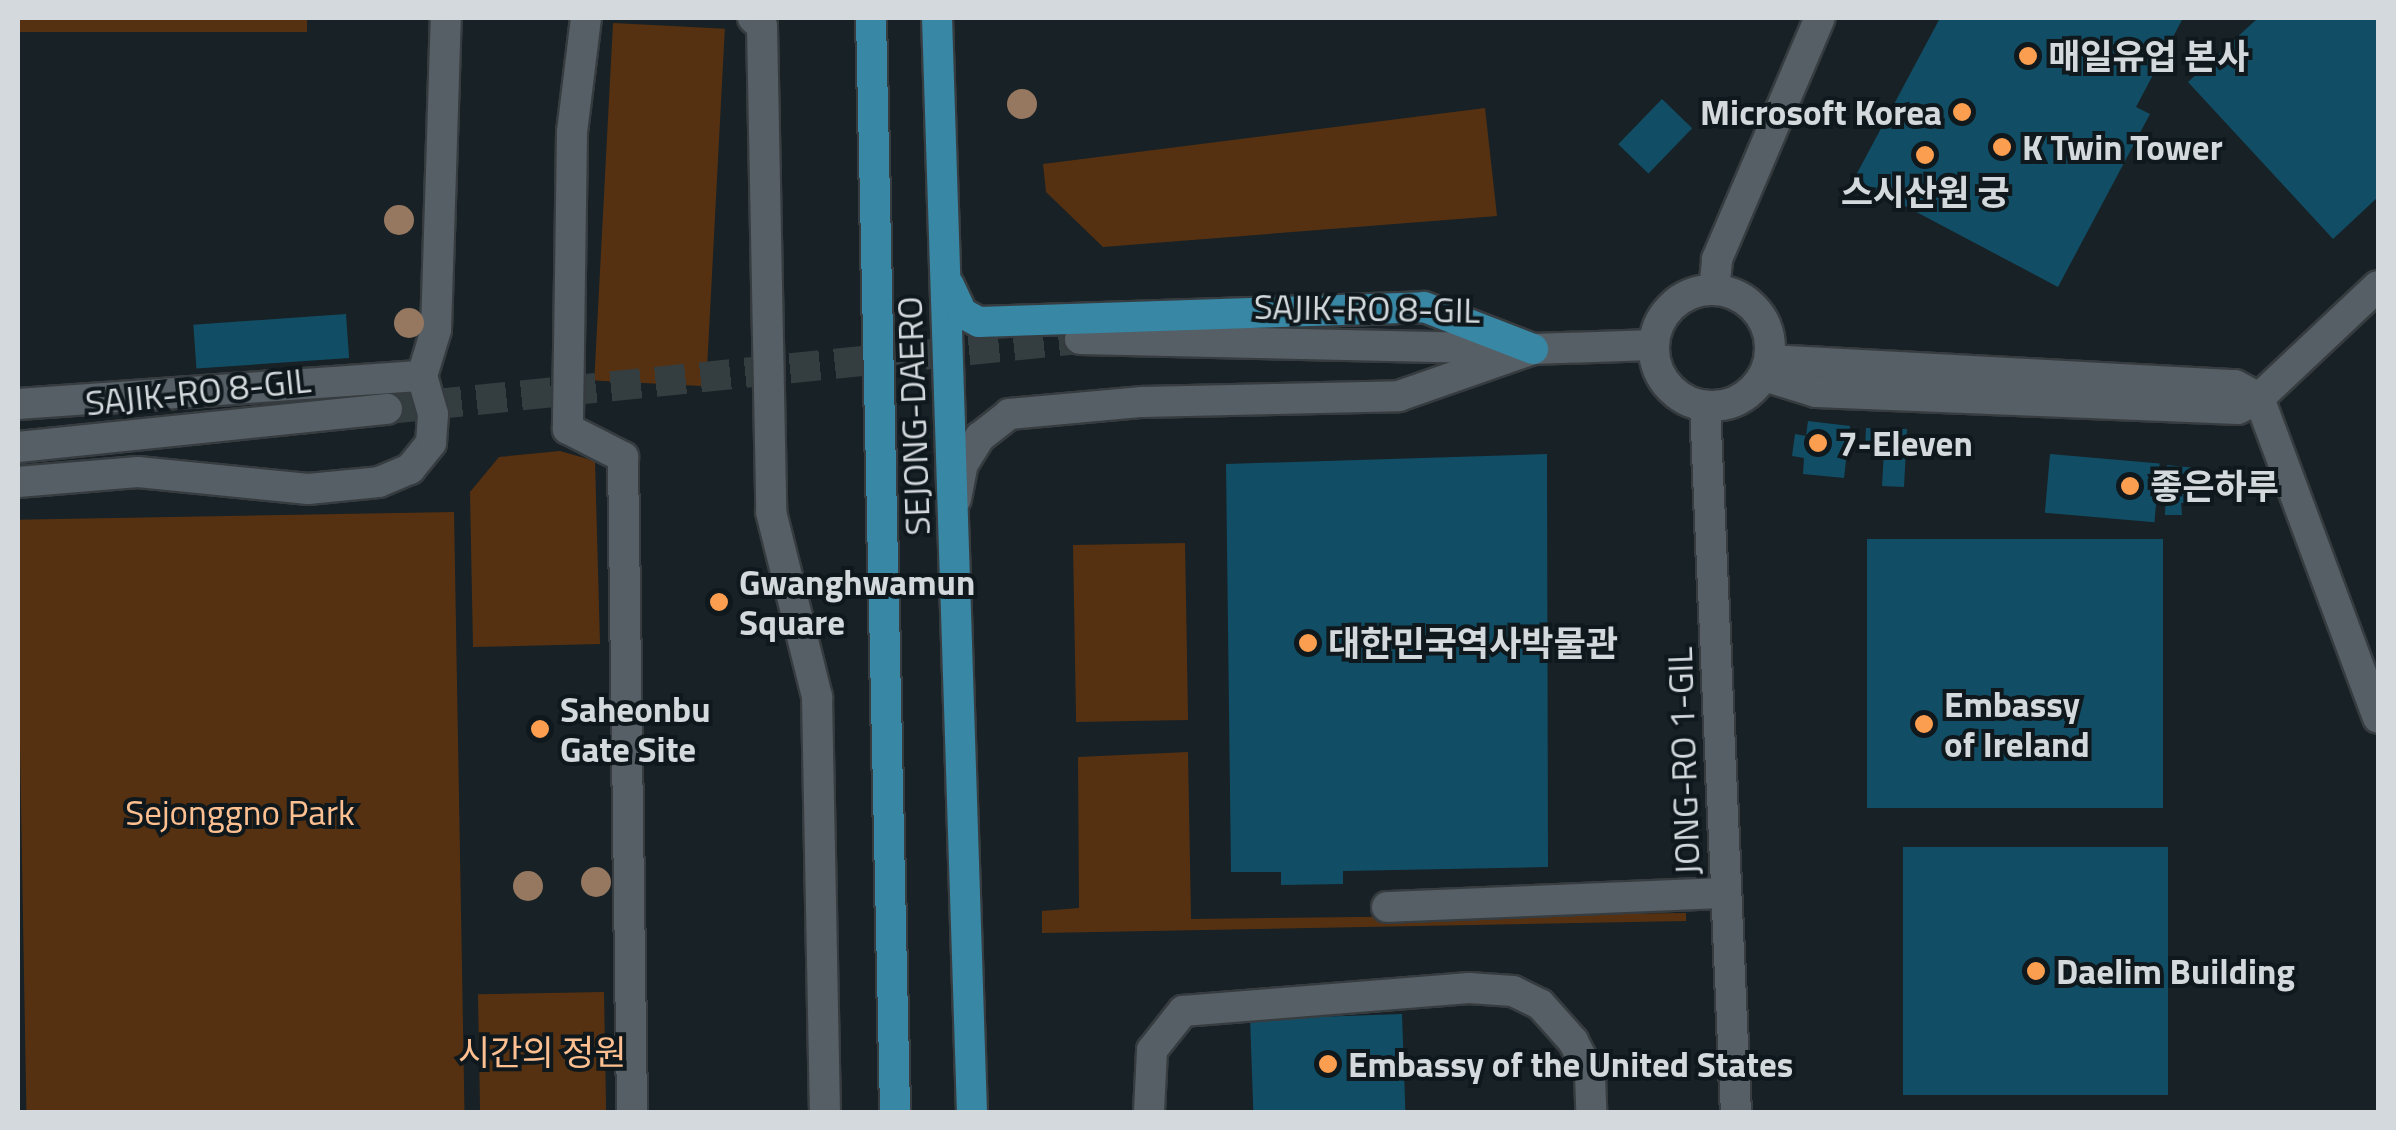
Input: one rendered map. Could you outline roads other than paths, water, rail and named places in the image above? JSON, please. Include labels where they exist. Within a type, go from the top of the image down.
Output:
[{"type":"main road","name":"SEJONG-DAERO","points":[[871,18],[895,1112]]},
{"type":"main road","name":"SEJONG-DAERO","points":[[937,18],[972,1112]]},
{"type":"main road","points":[[945,270],[962,313],[978,322],[1424,307],[1533,349]]},
{"type":"street","points":[[18,482],[138,472],[308,490],[379,482],[410,469],[431,443],[433,414],[422,376],[436,330],[446,18]]},
{"type":"street","points":[[586,18],[572,132],[568,430],[623,457],[632,1112]]},
{"type":"street","points":[[753,18],[762,26],[771,512],[816,697],[824,1112]]},
{"type":"street","points":[[1714,290],[1717,259],[1820,18]]},
{"type":"street","points":[[2259,398],[2378,286]]},
{"type":"street","points":[[1714,290],[1746,300],[1758,312],[1767,368],[1739,400],[1705,406],[1674,392],[1662,378],[1653,345],[1666,312],[1696,292],[1714,290]]},
{"type":"street","name":"SAJIK-RO 8-GIL","points":[[1080,339],[1533,349],[1653,345]]},
{"type":"street","points":[[953,517],[963,464],[980,437],[1009,414],[1142,402],[1399,396],[1533,349]]},
{"type":"street","points":[[1767,368],[2235,386],[2259,398],[2378,718]]},
{"type":"street","points":[[18,404],[422,376]]},
{"type":"street","name":"JONG-RO 1-GIL","points":[[1705,406],[1736,1112]]},
{"type":"street","name":"SAJIK-RO 8-GIL","points":[[18,447],[387,409]]},
{"type":"street","points":[[1387,907],[1726,893]]},
{"type":"street","points":[[1149,1112],[1152,1050],[1183,1010],[1470,988],[1513,991],[1540,1004],[1574,1041],[1590,1074],[1591,1112]]},
{"type":"tunnel","points":[[387,409],[1080,339]]},
{"type":"place","name":"매일유업 본사","points":[[2028,56]]},
{"type":"place","name":"Microsoft Korea","points":[[1962,112]]},
{"type":"place","name":"K Twin Tower","points":[[2002,147]]},
{"type":"place","name":"스시산원 궁","points":[[1925,155]]},
{"type":"place","name":"7-Eleven","points":[[1818,443]]},
{"type":"place","name":"좋은하루","points":[[2130,486]]},
{"type":"place","name":"Gwanghwamun Square","points":[[719,602]]},
{"type":"place","name":"대한민국역사박물관","points":[[1308,643]]},
{"type":"place","name":"Embassy of Ireland","points":[[1924,724]]},
{"type":"place","name":"Saheonbu Gate Site","points":[[540,729]]},
{"type":"place","name":"Daelim Building","points":[[2036,971]]},
{"type":"place","name":"Embassy of the United States","points":[[1328,1064]]},
{"type":"park label","name":"Sejonggno Park","points":[[240,812]]},
{"type":"park label","name":"시간의 정원","points":[[542,1052]]}]
